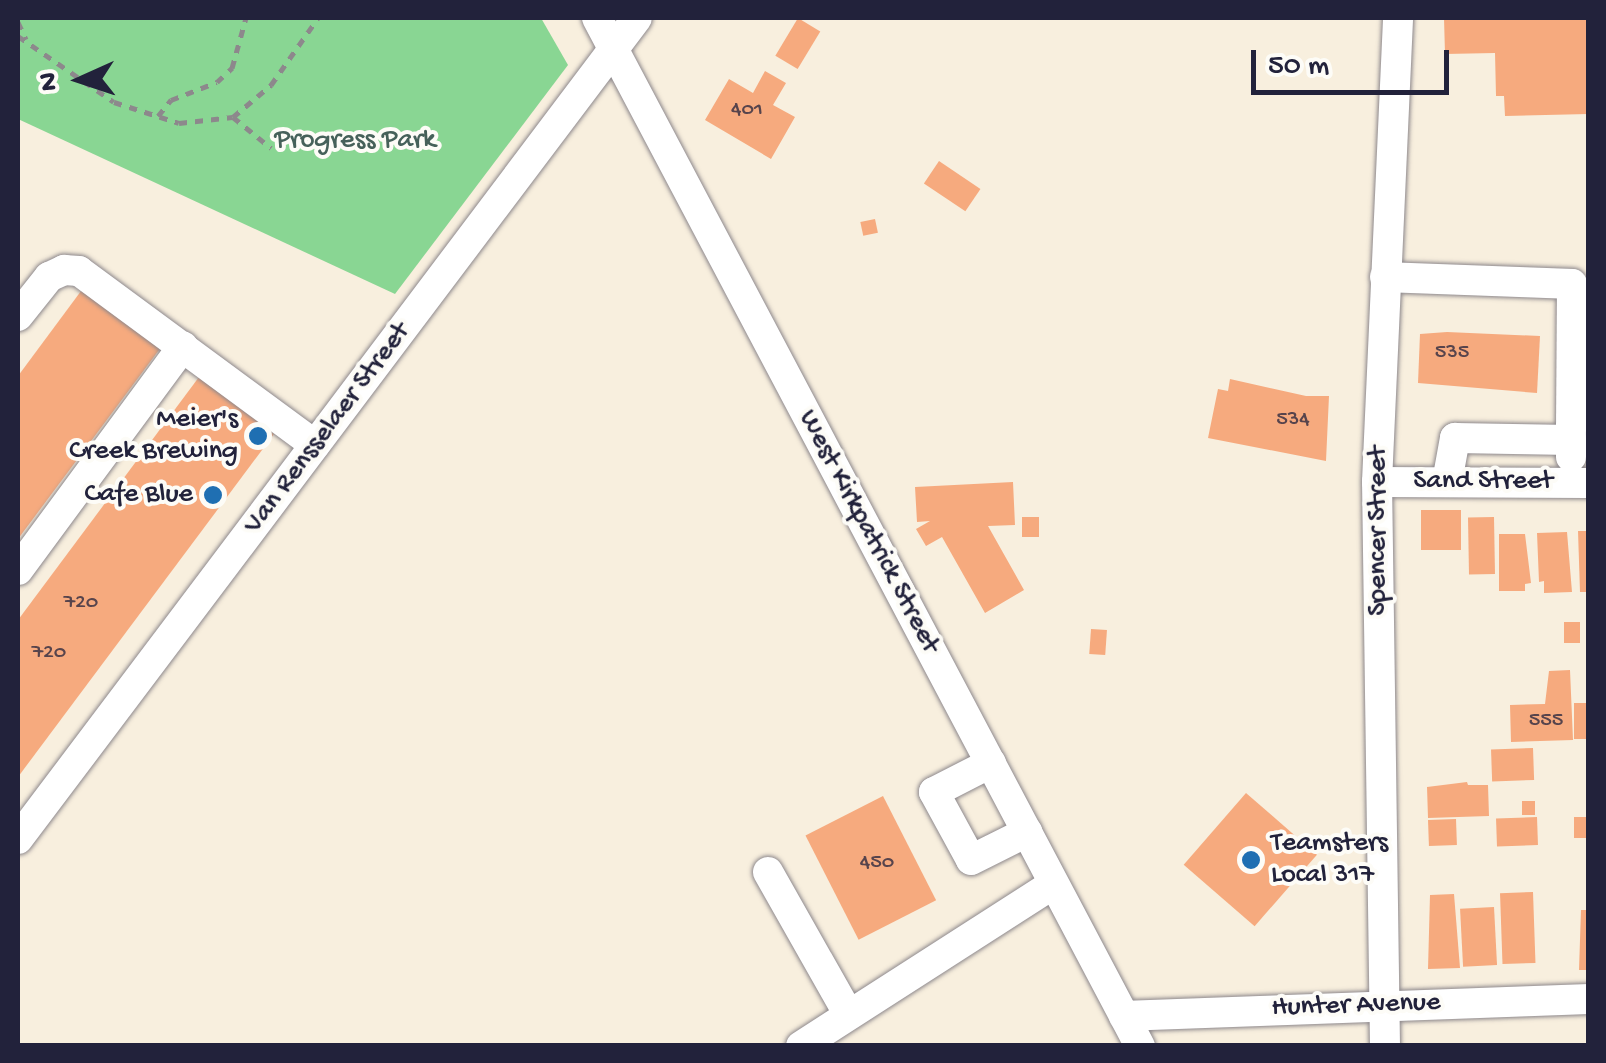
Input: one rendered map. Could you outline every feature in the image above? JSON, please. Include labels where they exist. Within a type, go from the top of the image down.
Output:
[{"type":"street","name":"West Kirkpatrick Street","points":[[597,18],[1140,1046]]},
{"type":"street","name":"Van Rensselaer Street","points":[[18,839],[637,18]]},
{"type":"street","name":"Spencer Street","points":[[1386,1046],[1377,482],[1398,18]]},
{"type":"street","points":[[18,316],[49,277],[64,270],[80,271],[316,445]]},
{"type":"street","points":[[1386,277],[1572,284],[1572,440],[1579,483]]},
{"type":"street","points":[[18,570],[184,346]]},
{"type":"street","points":[[1447,482],[1456,438],[1572,440]]},
{"type":"street","name":"Sand Street","points":[[1377,482],[1579,483]]},
{"type":"street","points":[[991,763],[934,792],[971,860],[1026,832]]},
{"type":"street","points":[[768,872],[849,1015]]},
{"type":"street","points":[[801,1046],[1054,884]]},
{"type":"street","name":"Hunter Avenue","points":[[1124,1016],[1588,999]]},
{"type":"path","points":[[158,116],[172,100],[217,82],[232,68],[246,18]]},
{"type":"path","points":[[18,36],[114,102],[179,123],[233,117],[271,85],[318,18]]},
{"type":"path","points":[[18,22],[26,38]]},
{"type":"path","points":[[233,117],[271,148]]},
{"type":"green space","name":"Progress Park","points":[[18,18],[541,18],[568,65],[395,294],[18,119]]},
{"type":"building","points":[[798,18],[820,31],[798,69],[775,56]]},
{"type":"building","points":[[1444,18],[1588,18],[1588,114],[1505,116],[1504,96],[1496,96],[1495,53],[1445,54]]},
{"type":"building","points":[[765,71],[786,83],[773,105],[795,117],[771,159],[705,120],[729,79],[753,93]]},
{"type":"building","points":[[939,161],[980,189],[965,211],[924,183]]},
{"type":"building","points":[[875,219],[878,233],[863,236],[860,222]]},
{"type":"building","points":[[84,287],[162,346],[18,539],[18,376]]},
{"type":"building","points":[[1420,334],[1540,336],[1537,393],[1418,383]]},
{"type":"building","points":[[199,377],[274,434],[18,777],[18,620]]},
{"type":"building","points":[[1230,379],[1306,396],[1329,396],[1326,461],[1208,438],[1218,389],[1228,391]]},
{"type":"building","points":[[1013,482],[1015,525],[988,526],[1024,590],[985,613],[942,537],[926,546],[916,529],[930,521],[917,522],[915,487]]},
{"type":"building","points":[[1421,510],[1461,510],[1461,550],[1421,550]]},
{"type":"building","points":[[1022,517],[1039,517],[1039,537],[1022,537]]},
{"type":"building","points":[[1468,517],[1494,517],[1495,574],[1469,574]]},
{"type":"building","points":[[1578,531],[1588,531],[1588,592],[1580,592]]},
{"type":"building","points":[[1567,532],[1572,592],[1544,593],[1544,581],[1539,582],[1537,533]]},
{"type":"building","points":[[1499,534],[1525,534],[1531,583],[1525,584],[1525,591],[1499,591]]},
{"type":"building","points":[[1564,622],[1580,622],[1580,643],[1564,643]]},
{"type":"building","points":[[1091,629],[1107,630],[1105,655],[1089,654]]},
{"type":"building","points":[[1570,670],[1573,740],[1511,742],[1510,705],[1545,704],[1549,671]]},
{"type":"building","points":[[1574,703],[1588,703],[1588,739],[1574,739]]},
{"type":"building","points":[[1533,748],[1534,780],[1492,781],[1491,749]]},
{"type":"building","points":[[1467,782],[1488,785],[1489,816],[1428,818],[1427,787]]},
{"type":"building","name":"Teamsters Local 317","points":[[1246,793],[1317,855],[1255,926],[1184,865]]},
{"type":"building","points":[[883,796],[936,900],[859,940],[805,835]]},
{"type":"building","points":[[1522,801],[1535,801],[1535,815],[1522,815]]},
{"type":"building","points":[[1537,817],[1538,845],[1497,846],[1496,818]]},
{"type":"building","points":[[1574,817],[1588,817],[1588,838],[1574,838]]},
{"type":"building","points":[[1456,819],[1457,845],[1429,846],[1428,820]]},
{"type":"building","points":[[1533,892],[1535,963],[1502,964],[1500,893]]},
{"type":"building","points":[[1454,894],[1460,968],[1428,969],[1430,895]]},
{"type":"building","points":[[1494,907],[1497,965],[1463,967],[1460,909]]},
{"type":"building","points":[[1581,910],[1588,910],[1588,970],[1579,970]]},
{"type":"place","name":"Meier's Creek Brewing","points":[[258,436]]},
{"type":"place","name":"Cafe Blue","points":[[213,495]]},
{"type":"place","name":"Teamsters Local 317","points":[[1251,860]]}]
